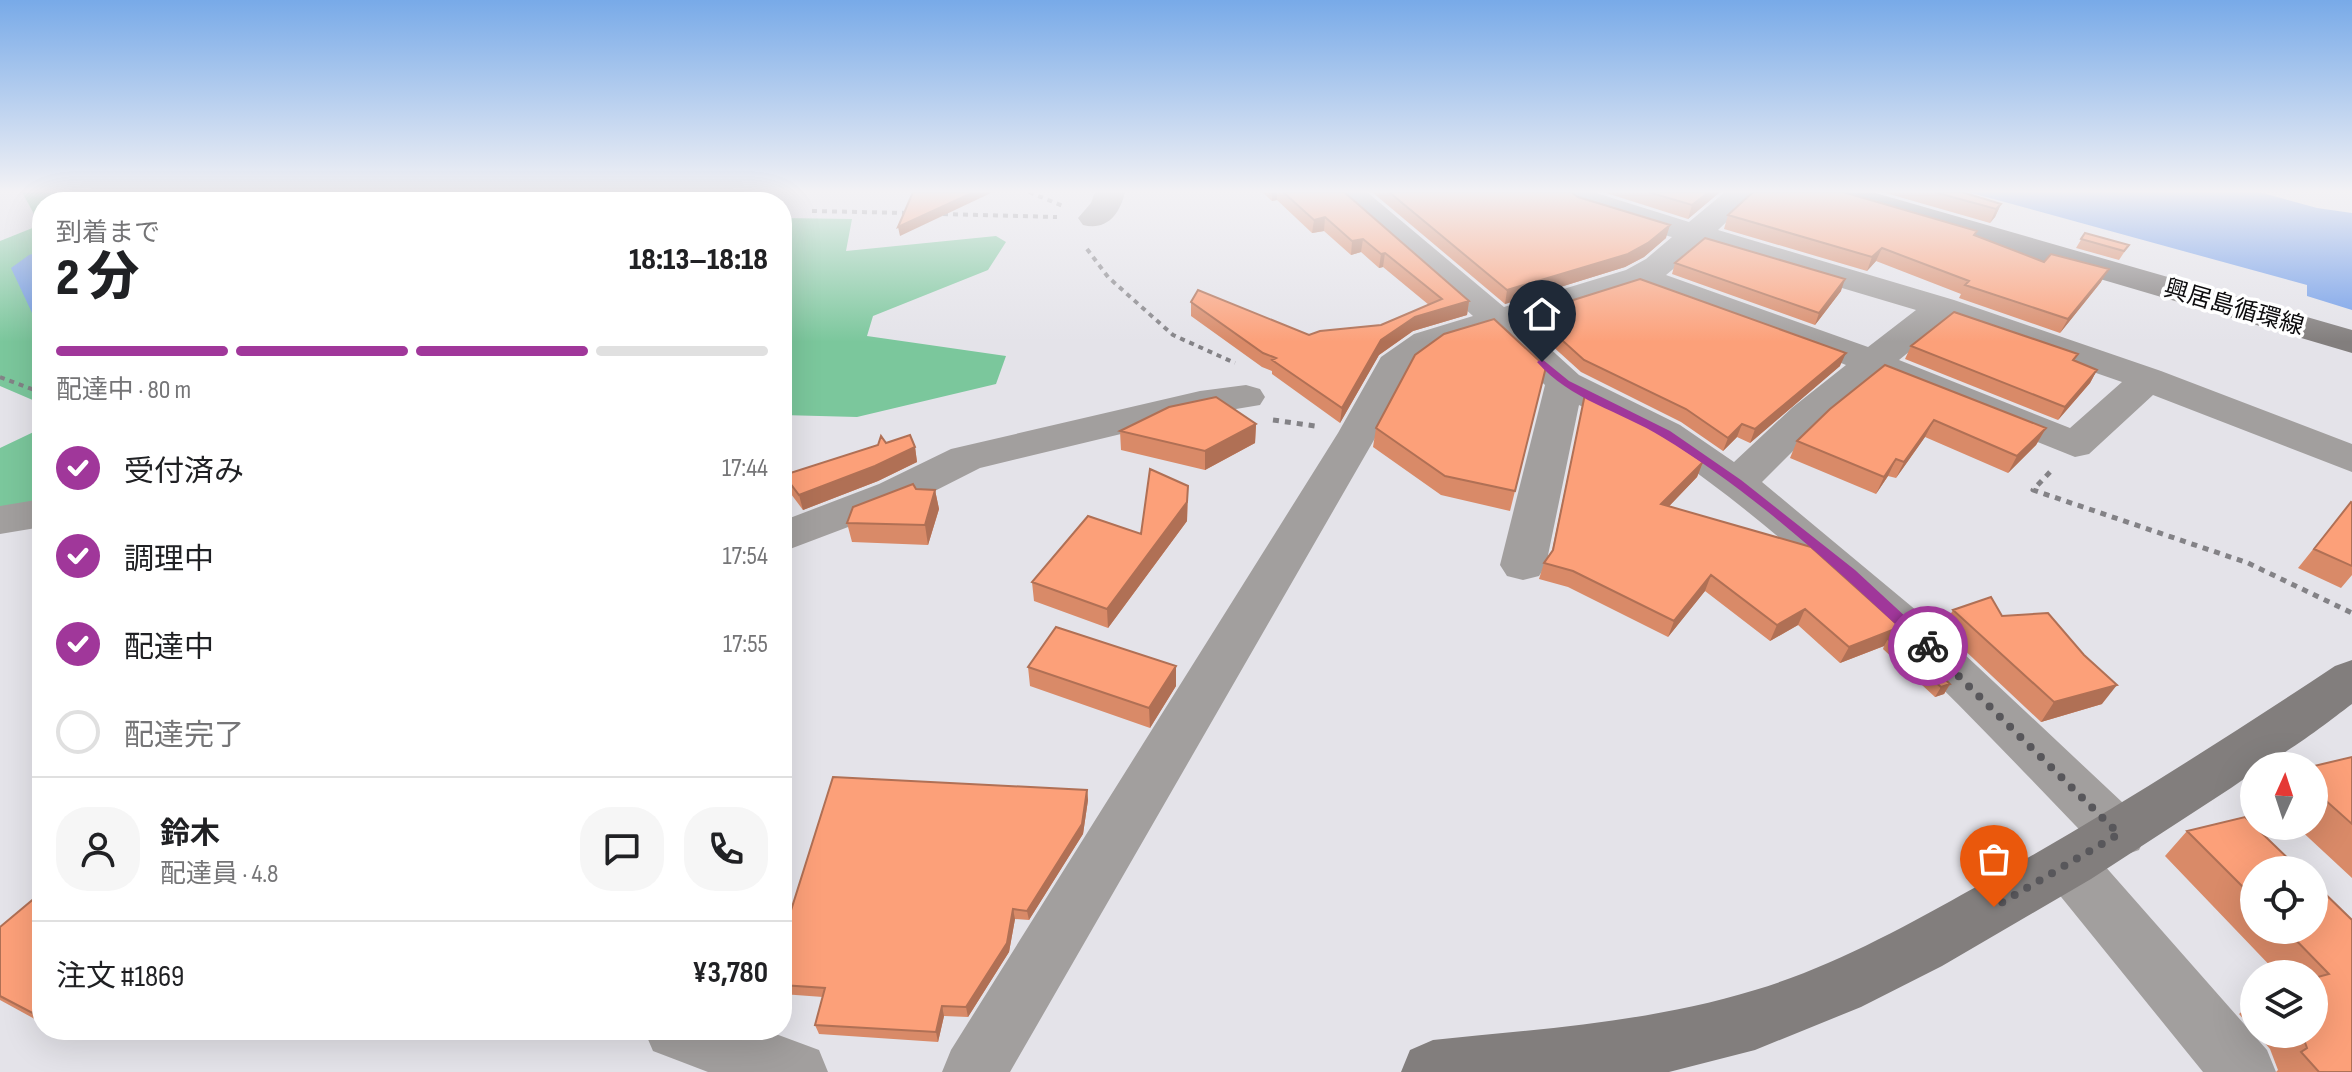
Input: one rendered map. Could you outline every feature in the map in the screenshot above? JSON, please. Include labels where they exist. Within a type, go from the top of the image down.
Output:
[{"type":"main road","name":"興居島循環線","points":[[2010,242],[2352,342]]},
{"type":"main road","points":[[1433,1072],[1569,1057],[1655,1043],[1754,1020],[1832,992],[2069,865],[2197,786],[2352,679]]},
{"type":"street","points":[[1407,242],[1498,320],[1565,383],[1666,434],[1736,483],[1850,573],[1971,686],[2119,834]]},
{"type":"street","points":[[974,1072],[1358,433],[1394,365],[1427,342],[1638,277],[1658,266],[1684,242]]},
{"type":"street","points":[[1724,242],[1942,307],[2148,379],[2352,459]]},
{"type":"street","points":[[1638,277],[1725,305],[2075,445],[2148,379]]},
{"type":"street","points":[[1736,483],[1807,415],[1942,307]]},
{"type":"street","points":[[1523,565],[1565,383]]},
{"type":"street","points":[[792,533],[894,494],[966,458],[1200,403],[1246,397]]},
{"type":"street","points":[[0,520],[32,515]]},
{"type":"street","points":[[2069,865],[2244,1072]]},
{"type":"street","points":[[704,1040],[796,1072]]},
{"type":"path","points":[[1081,242],[1108,277],[1173,335],[1246,368],[1246,397],[1263,418],[1358,433]]},
{"type":"path","points":[[0,377],[32,389]]},
{"type":"path","points":[[2075,445],[2033,490],[2248,563],[2352,613]]},
{"type":"green space","points":[[0,242],[32,242],[32,255],[29,256],[32,400],[0,386]]},
{"type":"green space","points":[[792,242],[848,242],[846,251],[936,242],[1006,242],[988,270],[873,316],[867,336],[1006,356],[996,384],[857,417],[792,415]]},
{"type":"green space","points":[[32,433],[32,504],[0,509],[0,448]]},
{"type":"water","points":[[2150,242],[2352,242],[2352,310],[2307,296],[2307,285]]},
{"type":"water","points":[[32,254],[32,313],[11,268]]},
{"type":"building","points":[[1367,242],[1401,242],[1469,301],[1415,317],[1381,340],[1342,408],[1272,360],[1276,358],[1263,353],[1191,302],[1198,290],[1309,335],[1320,331],[1381,325],[1442,299],[1385,253],[1381,254]]},
{"type":"building","points":[[1449,242],[1649,242],[1628,254],[1507,290]]},
{"type":"building","points":[[1700,242],[1719,242],[1845,279],[1819,313],[1675,263]]},
{"type":"building","points":[[1821,242],[1992,242],[2044,262],[2051,254],[2109,269],[2068,319],[1965,285],[1969,281],[1882,248],[1872,257]]},
{"type":"building","points":[[2092,242],[2129,245],[2124,251]]},
{"type":"building","points":[[1640,279],[1846,353],[1755,429],[1742,424],[1728,438],[1686,409],[1584,360],[1532,313]]},
{"type":"building","points":[[1954,312],[2078,354],[2073,360],[2097,370],[2065,407],[1911,346]]},
{"type":"building","points":[[1494,319],[1546,367],[1515,491],[1445,476],[1376,428],[1415,355],[1444,334]]},
{"type":"building","points":[[1885,365],[2046,428],[2017,456],[1934,420],[1904,462],[1896,459],[1884,477],[1797,441],[1830,409]]},
{"type":"building","points":[[1585,394],[1656,430],[1703,462],[1661,504],[1811,547],[1900,627],[1849,647],[1805,609],[1777,625],[1711,575],[1674,621],[1573,571],[1544,563],[1553,550]]},
{"type":"building","points":[[1216,397],[1256,424],[1205,451],[1120,431],[1169,407]]},
{"type":"building","points":[[910,435],[915,447],[799,495],[792,486],[792,472],[878,445],[881,436],[886,443]]},
{"type":"building","points":[[1150,469],[1188,486],[1187,502],[1107,609],[1032,582],[1088,516],[1141,534]]},
{"type":"building","points":[[913,484],[916,489],[935,490],[925,525],[847,523],[853,507]]},
{"type":"building","points":[[2352,503],[2352,566],[2314,549]]},
{"type":"building","points":[[1991,597],[2002,616],[2048,613],[2084,655],[2117,685],[2054,702],[1953,610]]},
{"type":"building","points":[[1056,627],[1176,666],[1149,708],[1028,667]]},
{"type":"building","points":[[1899,635],[1950,684],[1941,687],[1888,639]]},
{"type":"building","points":[[2352,757],[2352,824],[2328,803],[2328,763]]},
{"type":"building","points":[[833,777],[1087,790],[1082,824],[1027,911],[1013,909],[1007,943],[966,1007],[942,1006],[936,1032],[815,1025],[825,988],[792,986],[792,907]]},
{"type":"building","points":[[2240,818],[2240,840],[2269,840],[2285,856],[2240,856],[2240,884],[2187,831]]},
{"type":"building","points":[[2328,897],[2352,920],[2352,1072],[2319,1072],[2301,1052],[2307,1048],[2328,1048],[2328,960],[2315,960],[2300,944],[2328,944]]},
{"type":"building","points":[[32,900],[32,1013],[0,996],[0,927]]},
{"type":"way so far","points":[[1928,646],[2119,834],[1994,907]]},
{"type":"route","points":[[1542,362],[1565,383],[1690,449],[1850,573],[1928,646]]}]
